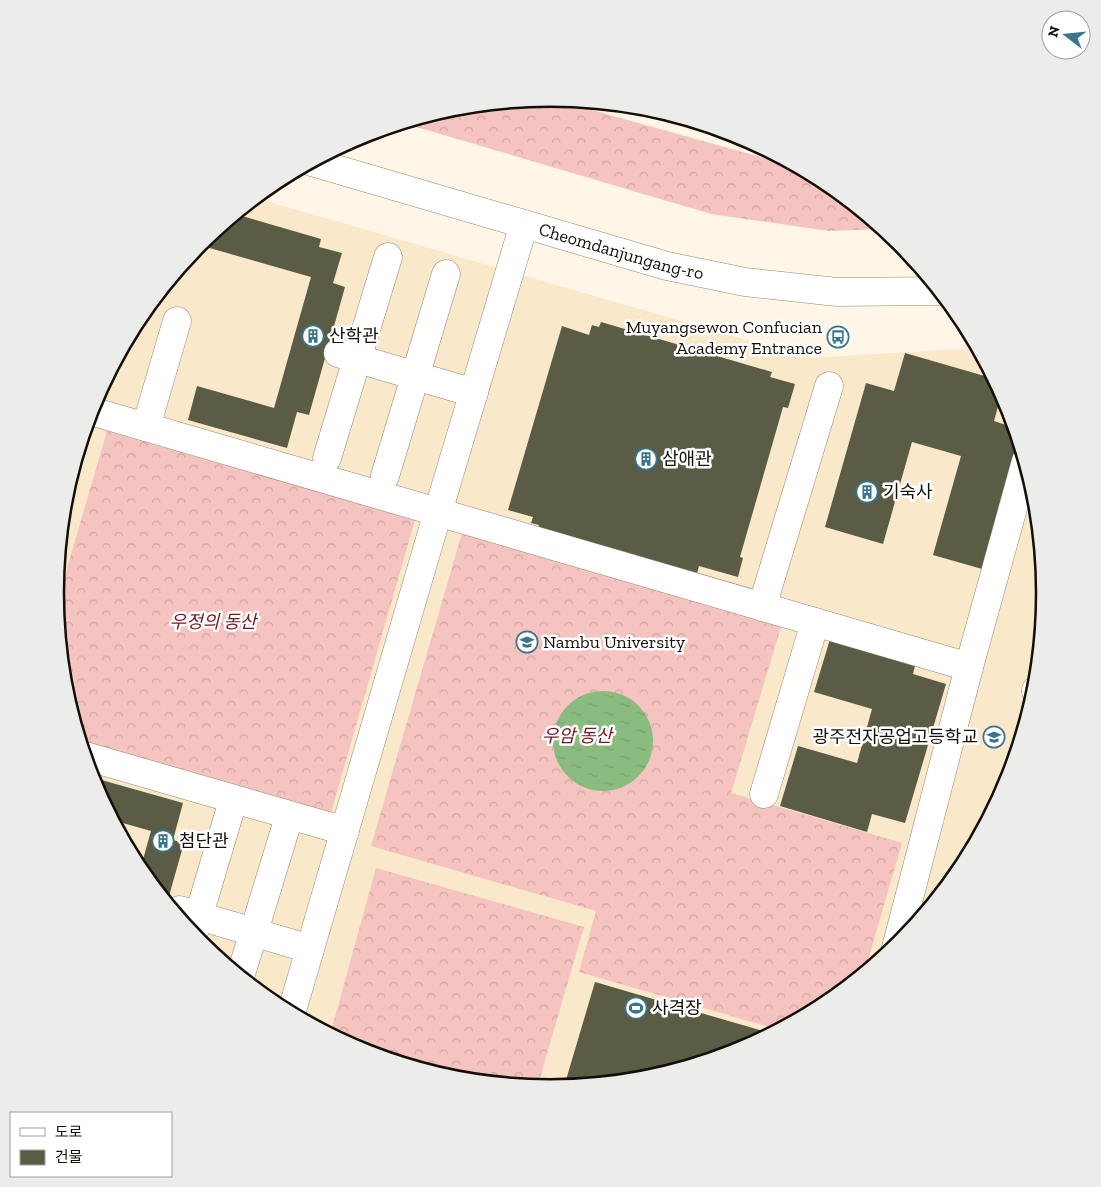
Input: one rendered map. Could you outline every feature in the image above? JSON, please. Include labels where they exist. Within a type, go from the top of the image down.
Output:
[{"type":"street","name":"Cheomdanjungang-ro","points":[[321,165],[668,266],[744,282],[837,292],[932,291]]},
{"type":"street","points":[[293,1006],[524,224]]},
{"type":"street","points":[[327,458],[347,356],[388,257]]},
{"type":"street","points":[[385,476],[446,274]]},
{"type":"street","points":[[146,427],[177,321]]},
{"type":"street","points":[[347,356],[474,393]]},
{"type":"street","points":[[762,606],[829,386]]},
{"type":"street","points":[[99,413],[969,667]]},
{"type":"street","points":[[900,932],[969,667],[1022,474]]},
{"type":"street","points":[[764,794],[815,622]]},
{"type":"street","points":[[93,758],[345,831]]},
{"type":"street","points":[[190,920],[229,814]]},
{"type":"street","points":[[242,970],[285,830]]},
{"type":"street","points":[[191,921],[254,932],[310,949]]},
{"type":"shaded area","name":"Nambu University","points":[[264,200],[809,358],[971,348],[987,378],[1011,437],[1021,468],[1033,530],[1037,594],[1033,657],[1021,719],[1011,750],[987,809],[972,837],[937,890],[895,938],[847,980],[821,998],[766,1030],[737,1043],[676,1064],[645,1071],[614,1076],[550,1080],[487,1076],[456,1071],[425,1064],[364,1043],[307,1015],[280,998],[254,980],[206,938],[164,890],[146,864],[114,809],[101,780],[80,719],[73,688],[68,657],[64,594],[68,530],[73,499],[80,468],[101,407],[129,350],[146,323],[164,297],[206,249]]},
{"type":"green space","points":[[550,107],[586,108],[772,160],[821,189],[847,207],[873,229],[829,231],[711,214],[414,126],[456,116],[487,111]]},
{"type":"green space","name":"우정의 동산","points":[[107,431],[415,520],[330,816],[89,746],[80,719],[68,657],[65,625],[65,577]]},
{"type":"green space","name":"우암 동산","points":[[462,533],[781,627],[731,793],[902,843],[867,962],[847,980],[821,998],[771,1027],[579,972],[596,911],[371,846]]},
{"type":"green space","points":[[376,868],[584,927],[539,1080],[487,1076],[425,1064],[364,1043],[332,1028]]},
{"type":"water","points":[[603,691],[622,695],[638,706],[649,722],[653,741],[649,760],[638,776],[622,787],[603,791],[584,787],[568,776],[557,760],[553,741],[557,722],[568,706],[584,695]]},
{"type":"building","name":"산학관","points":[[243,216],[321,239],[319,247],[342,253],[333,283],[345,287],[309,415],[297,412],[287,448],[188,420],[197,386],[274,408],[311,277],[208,247]]},
{"type":"building","name":"삼애관","points":[[601,322],[772,372],[770,377],[795,384],[788,408],[783,407],[740,557],[743,558],[738,577],[699,566],[696,577],[537,531],[539,525],[531,523],[533,517],[508,510],[562,326],[589,335],[592,325],[599,327]]},
{"type":"building","name":"기숙사","points":[[905,353],[987,378],[999,404],[994,421],[1007,425],[1016,452],[982,569],[933,555],[961,456],[912,442],[883,544],[825,527],[866,383],[894,391]]},
{"type":"building","points":[[831,636],[916,661],[913,674],[946,684],[905,823],[872,814],[867,832],[780,806],[798,746],[857,763],[872,709],[814,692]]},
{"type":"building","name":"첨단관","points":[[101,780],[183,803],[173,840],[184,843],[169,896],[143,859],[151,831],[121,823]]},
{"type":"building","name":"사격장","points":[[595,982],[763,1031],[737,1043],[676,1064],[614,1076],[566,1079]]},
{"type":"place","name":"산학관","points":[[313,336]]},
{"type":"place","name":"Muyangsewon Confucian Academy Entrance","points":[[838,337]]},
{"type":"place","name":"삼애관","points":[[646,459]]},
{"type":"place","name":"기숙사","points":[[867,492]]},
{"type":"place","name":"Nambu University","points":[[527,642]]},
{"type":"place","name":"광주전자공업고등학교","points":[[994,737]]},
{"type":"place","name":"첨단관","points":[[163,841]]},
{"type":"place","name":"사격장","points":[[636,1008]]}]
